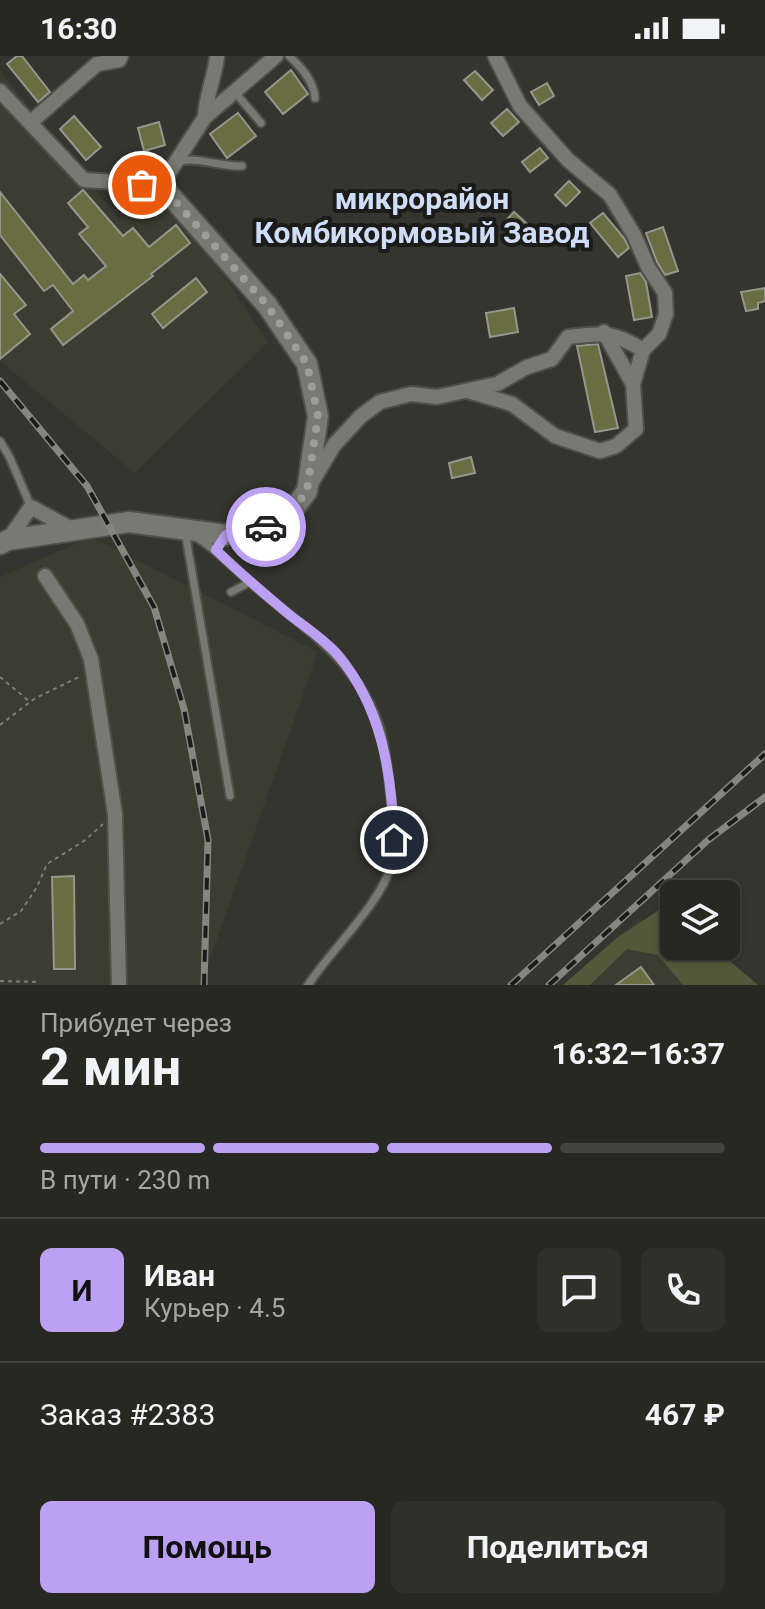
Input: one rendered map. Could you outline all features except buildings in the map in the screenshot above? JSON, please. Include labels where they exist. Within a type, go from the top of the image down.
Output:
[{"type":"street","points":[[31,122],[94,60],[119,60],[121,56]]},
{"type":"street","points":[[205,117],[206,97],[215,73],[217,56]]},
{"type":"street","points":[[161,185],[205,117],[276,56]]},
{"type":"street","points":[[464,389],[512,404],[555,436],[600,451],[616,446],[636,429],[633,384],[643,350],[659,334],[666,314],[665,293],[610,195],[568,160],[520,106],[495,56]]},
{"type":"street","points":[[0,91],[84,180],[161,185],[267,305],[307,364],[318,416],[307,491]]},
{"type":"street","points":[[4,542],[129,522],[184,529],[221,543],[262,530],[290,514],[334,445],[361,416],[380,402],[411,394],[437,397],[497,384],[527,367],[552,359],[568,337],[604,332],[626,339],[643,350]]},
{"type":"street","points":[[604,332],[633,384]]},
{"type":"street","points":[[4,542],[31,507],[75,531]]},
{"type":"street","points":[[45,576],[77,624],[93,670],[115,814],[119,985]]},
{"type":"lane","points":[[289,56],[314,88],[315,98]]},
{"type":"lane","points":[[234,91],[261,123]]},
{"type":"lane","points":[[174,162],[193,158],[223,167],[242,166]]},
{"type":"lane","points":[[0,441],[31,507]]},
{"type":"lane","points":[[184,529],[230,796]]},
{"type":"lane","points":[[221,543],[250,582],[338,655],[371,707],[381,731],[393,811],[391,866],[376,898],[308,985]]},
{"type":"lane","points":[[231,592],[250,582]]},
{"type":"path","points":[[0,725],[30,702],[93,670]]},
{"type":"path","points":[[0,677],[30,702]]},
{"type":"path","points":[[0,924],[21,911],[47,864],[84,841],[115,814]]},
{"type":"path","points":[[0,981],[39,982]]},
{"type":"shaded area","points":[[0,71],[118,218],[162,200],[225,277],[268,342],[135,473],[0,361]]},
{"type":"shaded area","points":[[91,537],[318,652],[201,985],[0,985],[0,577]]},
{"type":"shaded area","points":[[640,917],[660,941],[660,960],[676,960],[697,985],[564,985]]},
{"type":"green space","points":[[660,909],[660,957],[627,949],[590,985],[563,985],[618,937]]},
{"type":"green space","points":[[662,960],[729,960],[758,985],[683,985]]},
{"type":"railway","points":[[0,381],[87,486],[154,607],[184,709],[208,840],[204,985]]},
{"type":"railway","points":[[511,985],[765,754]]},
{"type":"railway","points":[[549,985],[708,840],[765,797]]},
{"type":"way so far","points":[[142,185],[161,185],[190,215],[267,305],[307,364],[318,416],[307,491],[290,514],[266,527]]},
{"type":"district","name":"микрорайон Комбикормовый Завод","points":[[422,215]]},
{"type":"route","points":[[266,527],[226,535],[216,550],[250,582],[320,638],[338,655],[356,682],[381,731],[393,811],[394,840]]}]
